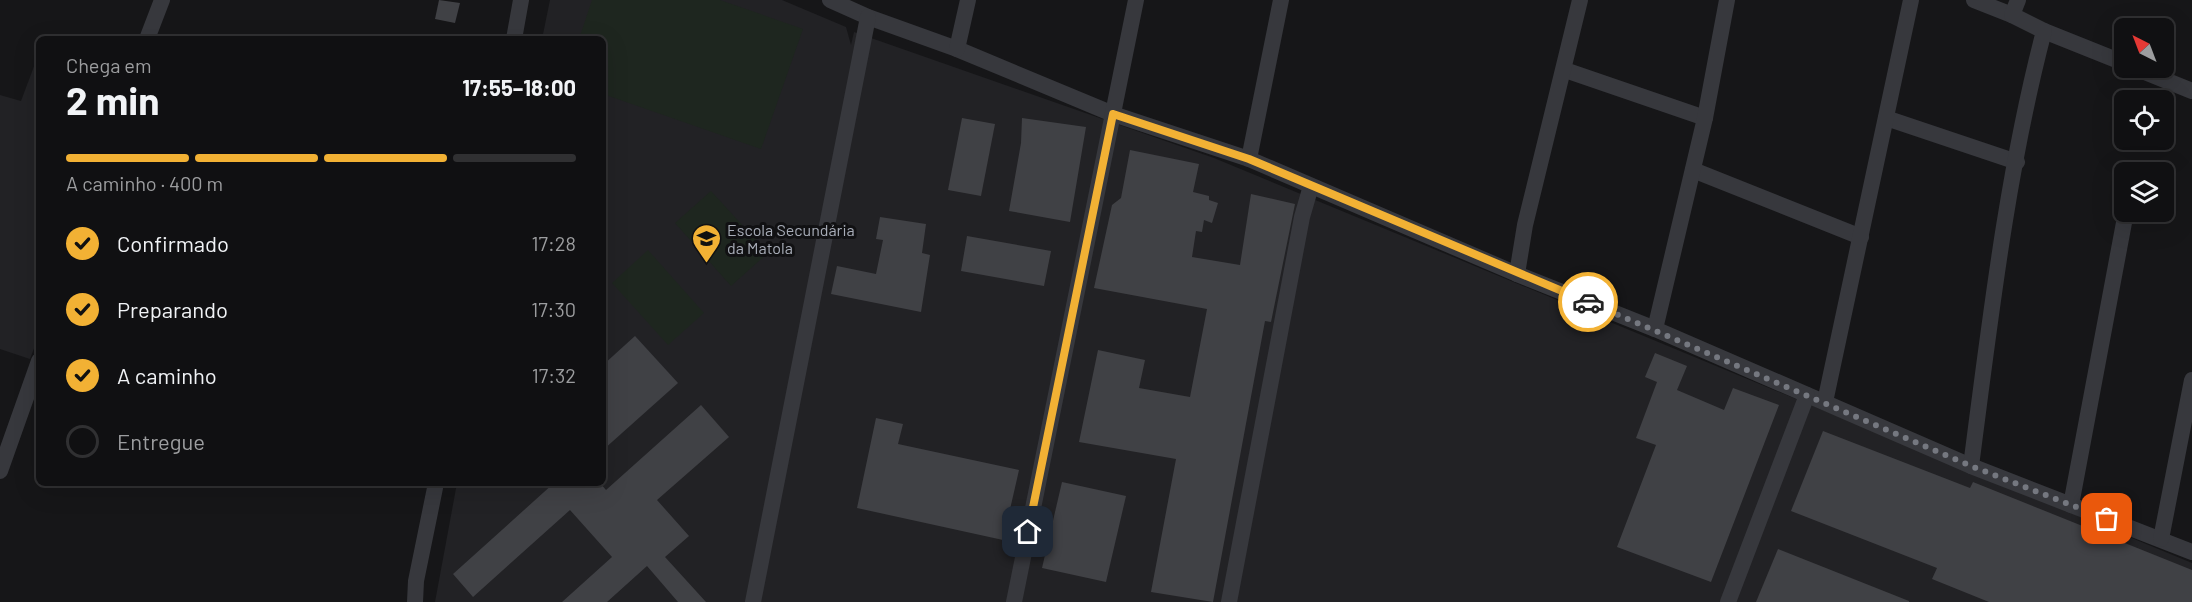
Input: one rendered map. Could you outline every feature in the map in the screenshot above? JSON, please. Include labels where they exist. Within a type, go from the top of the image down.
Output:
[{"type":"street","points":[[148,36],[162,0]]},
{"type":"street","points":[[515,36],[521,0]]},
{"type":"street","points":[[830,0],[868,17],[957,49],[1113,114],[1249,159],[1517,274],[1655,329],[1971,466],[2192,552]]},
{"type":"street","points":[[957,49],[968,0]]},
{"type":"street","points":[[1014,602],[1136,0]]},
{"type":"street","points":[[1249,159],[1281,0]]},
{"type":"street","points":[[1517,274],[1525,225],[1580,0]]},
{"type":"street","points":[[1655,329],[1705,118],[1727,0]]},
{"type":"street","points":[[1825,402],[1911,0]]},
{"type":"street","points":[[1974,0],[2015,8],[2044,31],[2114,59]]},
{"type":"street","points":[[753,602],[868,17]]},
{"type":"street","points":[[1971,466],[2002,235],[2034,70],[2044,31]]},
{"type":"street","points":[[1564,70],[1705,118]]},
{"type":"street","points":[[2160,78],[2192,91]]},
{"type":"street","points":[[1886,118],[2017,162]]},
{"type":"street","points":[[1693,170],[1861,237]]},
{"type":"street","points":[[1228,602],[1302,217],[1311,186]]},
{"type":"street","points":[[2071,505],[2124,222]]},
{"type":"street","points":[[0,471],[36,369]]},
{"type":"street","points":[[2161,539],[2192,380]]},
{"type":"street","points":[[1728,602],[1807,395]]},
{"type":"street","points":[[415,602],[416,581],[435,486]]},
{"type":"shaded area","points":[[550,0],[782,0],[846,27],[851,45],[854,32],[1214,158],[2192,563],[2192,602],[435,602],[456,486],[606,486],[606,36],[543,36]]},
{"type":"shaded area","points":[[592,0],[720,0],[803,29],[761,149],[606,95],[606,36],[580,36]]},
{"type":"shaded area","points":[[36,61],[36,343],[30,359],[0,349],[0,95],[21,101]]},
{"type":"shaded area","points":[[711,191],[768,253],[731,286],[675,223]]},
{"type":"shaded area","points":[[648,250],[704,313],[668,345],[612,283]]},
{"type":"building","points":[[439,0],[460,3],[455,23],[435,19]]},
{"type":"building","points":[[962,118],[995,124],[981,196],[948,190]]},
{"type":"building","points":[[1022,118],[1086,127],[1070,222],[1009,211],[1021,143]]},
{"type":"building","points":[[1130,150],[1199,164],[1193,192],[1209,196],[1209,200],[1218,203],[1212,223],[1204,220],[1202,232],[1196,231],[1192,257],[1240,265],[1251,194],[1295,204],[1271,322],[1265,321],[1213,602],[1151,592],[1176,459],[1079,442],[1098,350],[1145,360],[1139,388],[1190,397],[1207,309],[1094,288],[1112,205],[1121,198]]},
{"type":"building","points":[[880,217],[926,224],[922,253],[930,255],[921,312],[831,294],[837,266],[876,274],[883,240],[876,239]]},
{"type":"building","points":[[967,236],[1051,251],[1044,286],[961,271]]},
{"type":"building","points":[[635,336],[678,383],[606,447],[606,362]]},
{"type":"building","points":[[1655,353],[1687,366],[1677,390],[1724,410],[1733,388],[1779,405],[1711,582],[1617,547],[1656,445],[1636,438],[1657,382],[1645,377]]},
{"type":"building","points":[[701,405],[729,437],[657,500],[689,536],[665,557],[706,602],[678,602],[647,566],[607,602],[562,602],[612,557],[570,510],[473,597],[453,574],[551,486],[603,486],[606,490]]},
{"type":"building","points":[[876,418],[903,424],[898,444],[1019,470],[1003,540],[857,508]]},
{"type":"building","points":[[1823,431],[1970,488],[1973,482],[2192,570],[2192,602],[1989,602],[1932,579],[1937,568],[1791,511]]},
{"type":"building","points":[[1062,482],[1126,496],[1106,582],[1042,568]]},
{"type":"building","points":[[1778,549],[1909,601],[1909,602],[1756,602]]},
{"type":"way so far","points":[[1588,302],[1971,466],[2107,519]]},
{"type":"place","name":"Escola Secundária da Matola","points":[[706,264]]},
{"type":"route","points":[[1028,532],[1113,114],[1249,159],[1588,302]]}]
